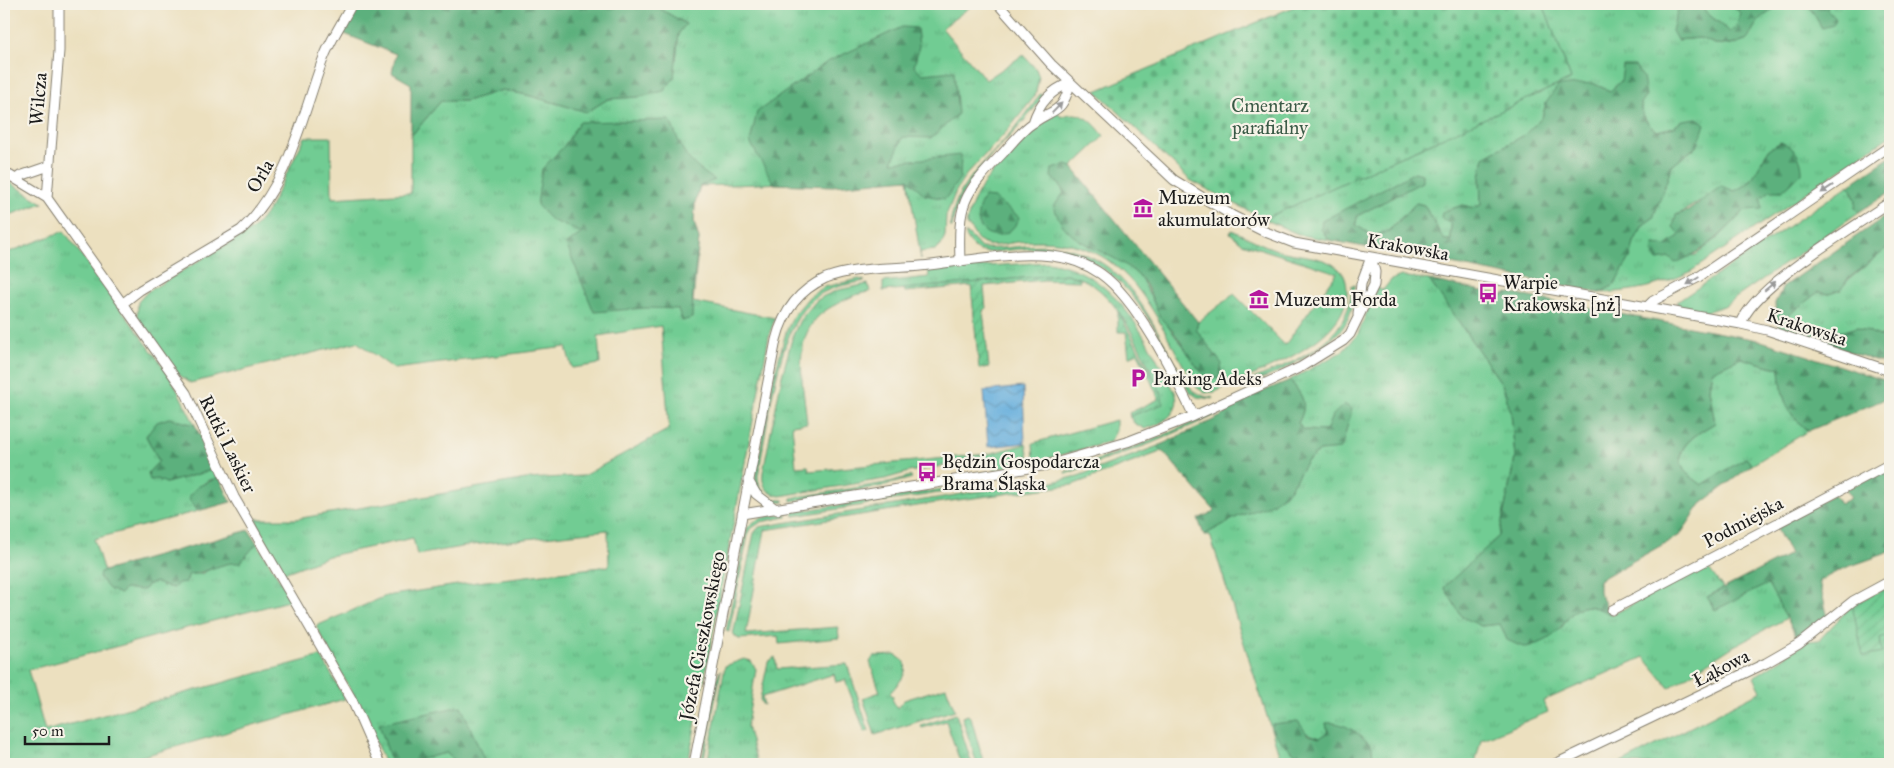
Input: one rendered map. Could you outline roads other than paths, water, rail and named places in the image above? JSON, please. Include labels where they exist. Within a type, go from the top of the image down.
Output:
[{"type":"street","name":"Wilcza","points":[[47,198],[59,51],[59,4]]},
{"type":"street","name":"Orla","points":[[122,304],[140,290],[241,230],[256,216],[287,162],[323,60],[352,4]]},
{"type":"street","name":"Krakowska","points":[[998,4],[1070,83],[1174,180],[1233,216],[1263,231],[1294,243],[1741,324],[1767,330],[1890,371]]},
{"type":"street","points":[[1032,123],[1058,108],[1067,96],[1070,83]]},
{"type":"street","points":[[960,262],[960,213],[969,192],[979,177],[1032,123],[1047,96],[1058,87],[1070,83]]},
{"type":"street","points":[[1647,307],[1660,297],[1690,283],[1890,146]]},
{"type":"street","points":[[17,180],[20,176],[49,166]]},
{"type":"street","name":"Rutki Laskier","points":[[4,172],[47,198],[186,393],[234,497],[352,700],[380,764]]},
{"type":"street","points":[[1741,324],[1746,312],[1770,286],[1890,202]]},
{"type":"street","name":"Józefa Cieszkowskiego","points":[[694,764],[778,331],[785,315],[799,296],[821,281],[839,274],[1026,256],[1051,256],[1077,262],[1101,274],[1125,297],[1170,369],[1194,416]]},
{"type":"street","points":[[742,514],[1048,466],[1127,442],[1194,416],[1321,357],[1350,334],[1374,285],[1375,272],[1371,257]]},
{"type":"street","name":"Podmiejska","points":[[1612,610],[1890,464]]},
{"type":"street","points":[[748,480],[756,494],[766,504],[777,510]]},
{"type":"street","name":"Łąkowa","points":[[1555,764],[1766,663],[1799,644],[1853,601],[1890,581]]},
{"type":"water","points":[[1023,387],[1025,443],[988,447],[984,391]]},
{"type":"place","name":"Muzeum akumulatorów","points":[[1143,208]]},
{"type":"place","name":"Warpie Krakowska [nż]","points":[[1488,293]]},
{"type":"place","name":"Muzeum Forda","points":[[1259,299]]},
{"type":"place","name":"Parking Adeks","points":[[1138,378]]},
{"type":"place","name":"Będzin Gospodarcza Brama Śląska","points":[[927,472]]},
{"type":"park label","name":"Cmentarz parafialny","points":[[1270,116]]}]
